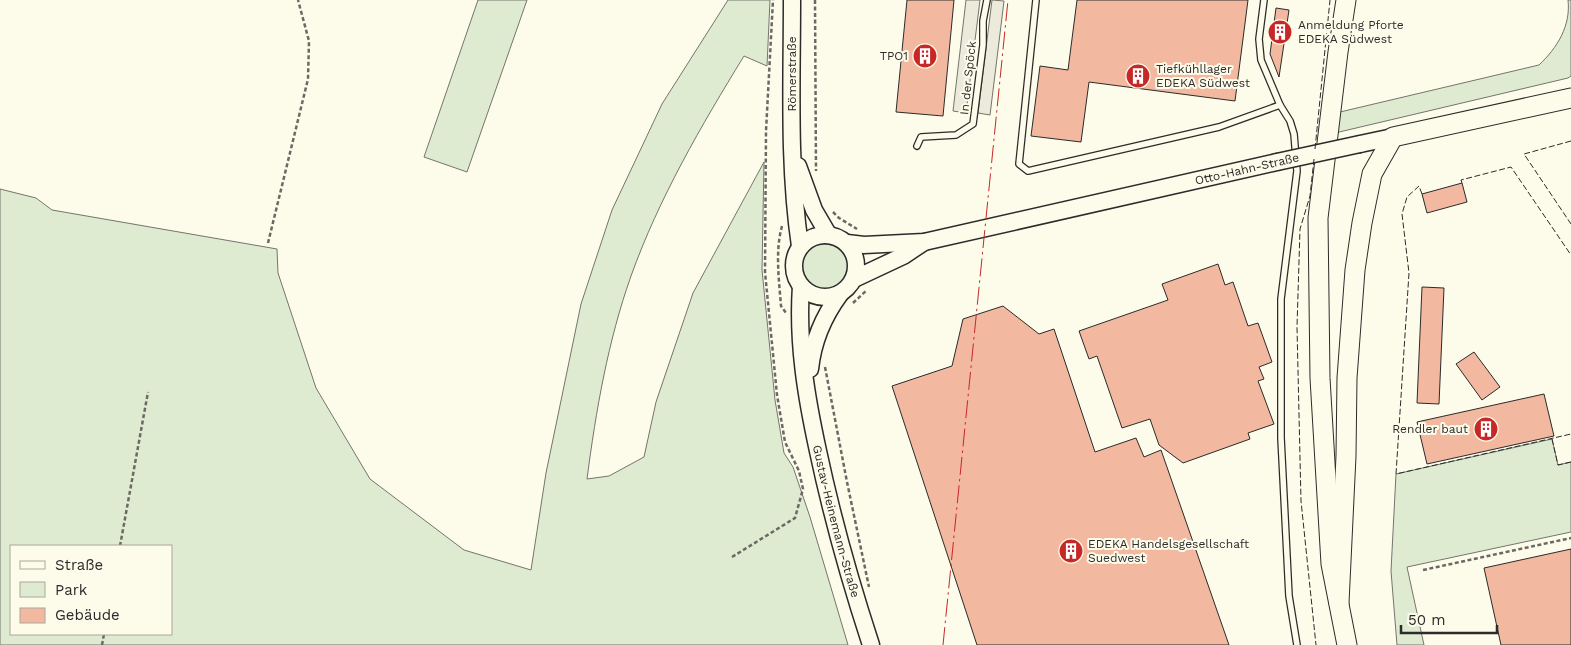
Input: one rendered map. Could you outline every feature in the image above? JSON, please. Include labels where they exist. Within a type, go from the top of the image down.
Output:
[{"type":"main road","points":[[1346,0],[1318,218],[1321,387],[1331,564],[1347,645]]},
{"type":"main road","name":"Otto-Hahn-Straße","points":[[1393,137],[1568,96]]},
{"type":"main road","points":[[1339,603],[1348,378],[1356,270],[1362,223],[1372,174],[1393,137]]},
{"type":"street","name":"Römerstraße","points":[[792,0],[792,147],[796,218],[800,246]]},
{"type":"street","name":"Otto-Hahn-Straße","points":[[847,243],[878,241],[924,242],[1393,137]]},
{"type":"street","name":"Römerstraße","points":[[792,147],[820,208],[828,234]]},
{"type":"street","points":[[828,234],[839,237],[847,243],[857,262],[854,278],[848,287],[846,299],[819,297],[809,293],[801,286],[796,277],[794,266],[800,246],[818,235],[828,234]]},
{"type":"street","name":"Otto-Hahn-Straße","points":[[854,278],[903,256],[924,242]]},
{"type":"street","name":"Gustav-Heinemann-Straße","points":[[801,286],[799,317],[806,396],[844,562],[871,645]]},
{"type":"street","name":"Gustav-Heinemann-Straße","points":[[806,396],[812,350],[819,329],[846,299]]},
{"type":"lane","name":"In der Spöck","points":[[917,146],[921,137],[956,135],[973,124],[983,44],[983,21],[987,0]]},
{"type":"lane","points":[[1036,0],[1019,164],[1028,171],[1218,126],[1280,106]]},
{"type":"lane","points":[[1264,0],[1259,39],[1260,60],[1280,106],[1290,121],[1294,134],[1297,170],[1281,299],[1281,438],[1289,596],[1297,645]]},
{"type":"path","points":[[268,243],[308,79],[309,41],[298,0]]},
{"type":"path","points":[[732,557],[794,518],[803,489],[799,470],[785,442],[777,395],[765,272],[766,131],[773,0]]},
{"type":"path","points":[[815,0],[815,164],[817,178]]},
{"type":"path","points":[[820,208],[878,241]]},
{"type":"path","points":[[796,218],[783,224],[778,240],[778,259],[781,306],[787,315],[799,317]]},
{"type":"path","points":[[846,299],[872,286]]},
{"type":"path","points":[[824,360],[846,482],[870,589]]},
{"type":"path","points":[[120,545],[148,392]]},
{"type":"path","points":[[1423,570],[1571,538]]},
{"type":"green space","points":[[478,0],[527,0],[467,172],[424,157]]},
{"type":"green space","points":[[728,0],[770,0],[767,66],[744,56],[682,163],[642,247],[623,301],[609,351],[594,427],[587,479],[609,476],[644,457],[656,402],[693,293],[764,162],[762,270],[775,400],[784,453],[793,467],[810,517],[848,645],[0,645],[0,189],[36,198],[52,210],[277,249],[278,273],[316,388],[370,479],[464,550],[531,570],[546,473],[581,304],[612,210],[662,104]]},
{"type":"green space","points":[[1568,0],[1571,0],[1571,76],[1568,78],[1335,133],[1340,112],[1539,65],[1557,44],[1565,28]]},
{"type":"green space","points":[[819,244],[829,244],[841,251],[848,263],[848,273],[841,285],[829,292],[819,292],[811,288],[804,281],[800,273],[800,263],[804,255],[811,248]]},
{"type":"green space","points":[[1552,439],[1558,465],[1571,462],[1571,532],[1407,567],[1424,645],[1397,645],[1391,571],[1396,474]]},
{"type":"shaded area","points":[[966,0],[980,0],[966,113],[953,111]]},
{"type":"shaded area","points":[[992,0],[1004,1],[990,115],[978,113]]},
{"type":"building","name":"TPO1","points":[[907,0],[954,0],[943,116],[896,112]]},
{"type":"building","name":"Tiefkühllager EDEKA Südwest","points":[[1077,0],[1248,0],[1235,101],[1089,82],[1081,142],[1031,136],[1040,66],[1068,70]]},
{"type":"building","name":"Anmeldung Pforte EDEKA Südwest","points":[[1276,8],[1289,10],[1279,77],[1270,54]]},
{"type":"building","points":[[1462,183],[1467,202],[1427,213],[1422,194]]},
{"type":"building","points":[[1218,264],[1225,285],[1233,282],[1248,326],[1258,323],[1272,362],[1259,367],[1264,379],[1258,381],[1274,424],[1248,433],[1250,439],[1183,463],[1159,445],[1150,419],[1122,428],[1097,356],[1089,359],[1079,331],[1168,300],[1162,284]]},
{"type":"building","points":[[1422,287],[1444,288],[1439,404],[1417,403]]},
{"type":"building","name":"EDEKA Handelsgesellschaft Suedwest","points":[[1003,306],[1039,334],[1054,329],[1095,452],[1136,438],[1144,457],[1161,450],[1229,645],[977,645],[892,386],[952,366],[963,319]]},
{"type":"building","points":[[1474,352],[1500,387],[1482,400],[1456,364]]},
{"type":"building","name":"Rendler baut","points":[[1544,394],[1554,436],[1427,464],[1417,422]]},
{"type":"building","points":[[1571,549],[1571,645],[1501,645],[1484,568]]},
{"type":"fence","points":[[1315,149],[1330,0]]},
{"type":"fence","points":[[1571,141],[1524,154],[1571,224]]},
{"type":"fence","points":[[1314,159],[1310,196],[1300,229],[1297,327],[1301,501],[1316,645]]},
{"type":"fence","points":[[1462,183],[1461,180],[1511,167],[1571,255]]},
{"type":"fence","points":[[1422,194],[1419,186],[1407,197],[1402,214],[1409,273],[1396,474],[1571,434]]},
{"type":"fence","points":[[1552,439],[1558,465],[1571,462]]},
{"type":"power","points":[[943,645],[1008,0]]},
{"type":"place","name":"Anmeldung Pforte EDEKA Südwest","points":[[1280,32]]},
{"type":"place","name":"TPO1","points":[[925,56]]},
{"type":"place","name":"Tiefkühllager EDEKA Südwest","points":[[1138,76]]},
{"type":"place","name":"Rendler baut","points":[[1486,429]]},
{"type":"place","name":"EDEKA Handelsgesellschaft Suedwest","points":[[1071,551]]}]
